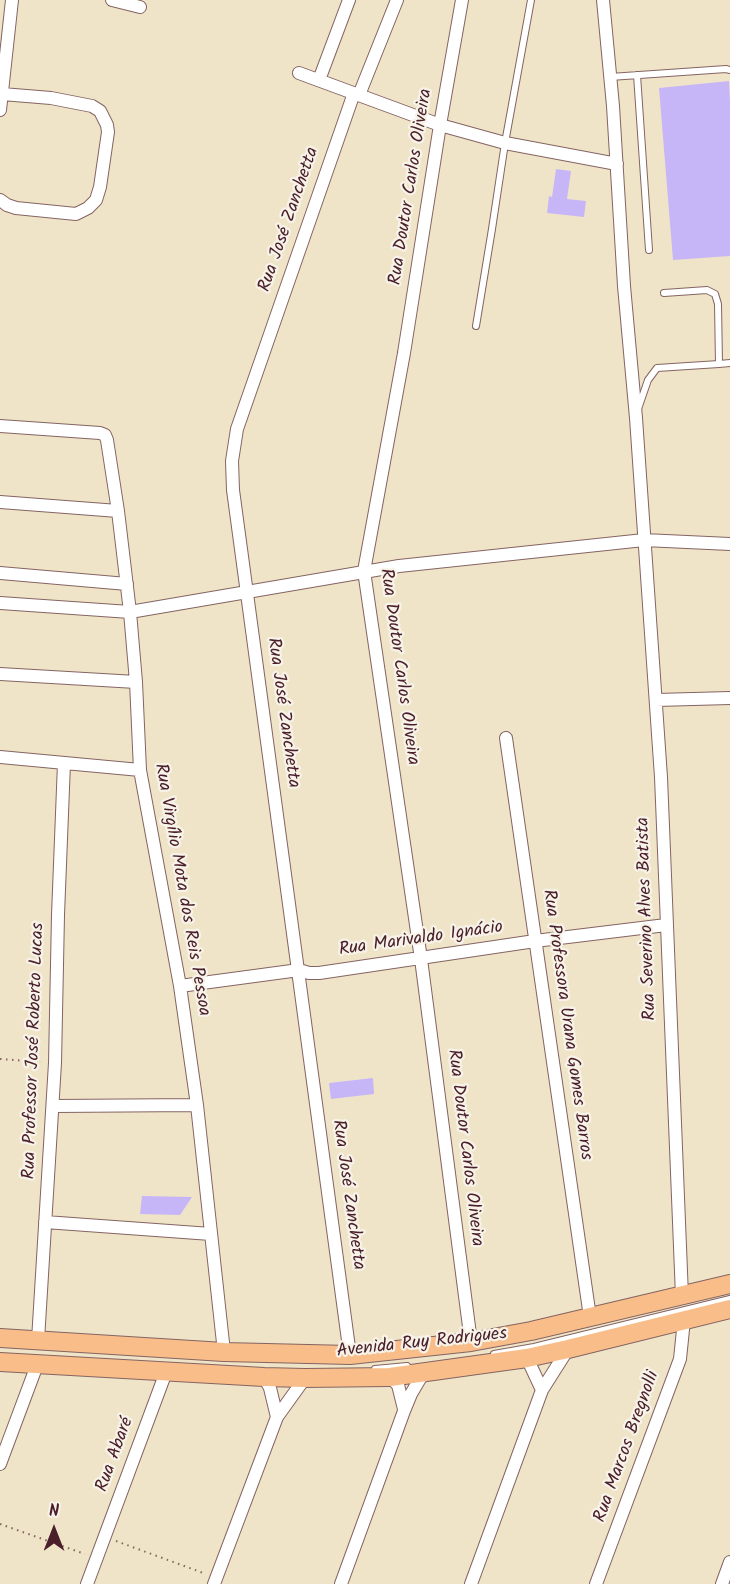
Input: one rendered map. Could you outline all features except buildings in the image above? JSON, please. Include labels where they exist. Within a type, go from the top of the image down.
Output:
[{"type":"main road","name":"Avenida Ruy Rodrigues","points":[[0,1362],[37,1351],[226,1364],[264,1377],[311,1374],[390,1377],[419,1368],[527,1358],[568,1349],[683,1307],[730,1284]]},
{"type":"main road","name":"Avenida Ruy Rodrigues","points":[[0,1338],[37,1351],[166,1372],[226,1364],[350,1354],[476,1349],[531,1331],[590,1317],[683,1307],[730,1309]]},
{"type":"street","points":[[0,111],[12,0]]},
{"type":"street","points":[[112,0],[140,7]]},
{"type":"street","points":[[318,80],[349,0]]},
{"type":"street","name":"Rua José Zanchetta","points":[[350,1354],[233,490],[232,461],[237,429],[357,94],[397,0]]},
{"type":"street","name":"Rua Doutor Carlos Oliveira","points":[[462,0],[404,353],[364,571],[476,1349]]},
{"type":"street","name":"Rua Severino Alves Batista","points":[[603,0],[661,777],[683,1307]]},
{"type":"street","points":[[299,73],[440,125],[505,144],[617,164]]},
{"type":"street","points":[[0,200],[16,208],[76,214],[88,208],[96,200],[100,188],[108,132],[100,111],[92,106],[51,98],[2,94]]},
{"type":"street","name":"Rua Virgílio Mota dos Reis Pessoa","points":[[0,426],[100,433],[105,435],[107,440],[130,612],[140,770],[180,987],[197,1105],[226,1364]]},
{"type":"street","points":[[0,502],[118,511]]},
{"type":"street","points":[[0,603],[130,612],[364,571],[644,540],[730,544]]},
{"type":"street","points":[[0,573],[127,584]]},
{"type":"street","points":[[0,674],[136,682]]},
{"type":"street","points":[[656,700],[730,698]]},
{"type":"street","name":"Rua Professora Urana Gomes Barros","points":[[506,738],[590,1317]]},
{"type":"street","points":[[0,757],[140,770]]},
{"type":"street","name":"Rua Professor José Roberto Lucas","points":[[0,1464],[37,1351],[55,1063],[64,763]]},
{"type":"street","name":"Rua Marivaldo Ignácio","points":[[180,987],[298,970],[319,973],[536,941],[666,926]]},
{"type":"street","points":[[53,1106],[197,1105]]},
{"type":"street","points":[[45,1222],[211,1234]]},
{"type":"street","name":"Rua Marcos Bregnolli","points":[[596,1584],[680,1359],[683,1307]]},
{"type":"street","points":[[471,1584],[542,1390],[568,1349]]},
{"type":"street","points":[[527,1358],[542,1390]]},
{"type":"street","points":[[341,1584],[419,1368]]},
{"type":"street","name":"Rua Abaré","points":[[87,1584],[166,1372]]},
{"type":"street","points":[[215,1581],[277,1417],[311,1374]]},
{"type":"street","points":[[264,1377],[270,1388],[277,1417]]},
{"type":"street","points":[[390,1377],[398,1385],[404,1411]]},
{"type":"street","points":[[722,1584],[730,1562]]},
{"type":"lane","points":[[476,326],[531,0]]},
{"type":"lane","points":[[610,77],[730,70]]},
{"type":"lane","points":[[638,75],[649,250]]},
{"type":"lane","points":[[664,293],[707,290],[716,294],[719,364]]},
{"type":"lane","points":[[636,418],[648,380],[657,368],[730,363]]},
{"type":"lane","points":[[476,1349],[534,1347],[683,1307],[730,1290]]},
{"type":"lane","points":[[449,1352],[730,1299]]},
{"type":"lane","points":[[0,1355],[226,1364],[285,1370]]},
{"type":"lane","points":[[284,1361],[382,1359]]},
{"type":"lane","points":[[226,1364],[253,1360]]},
{"type":"lane","points":[[372,1369],[419,1368]]},
{"type":"lane","points":[[311,1374],[361,1370]]},
{"type":"path","points":[[0,1059],[55,1063]]},
{"type":"path","points":[[0,1524],[97,1558]]},
{"type":"path","points":[[105,1537],[215,1581]]}]
